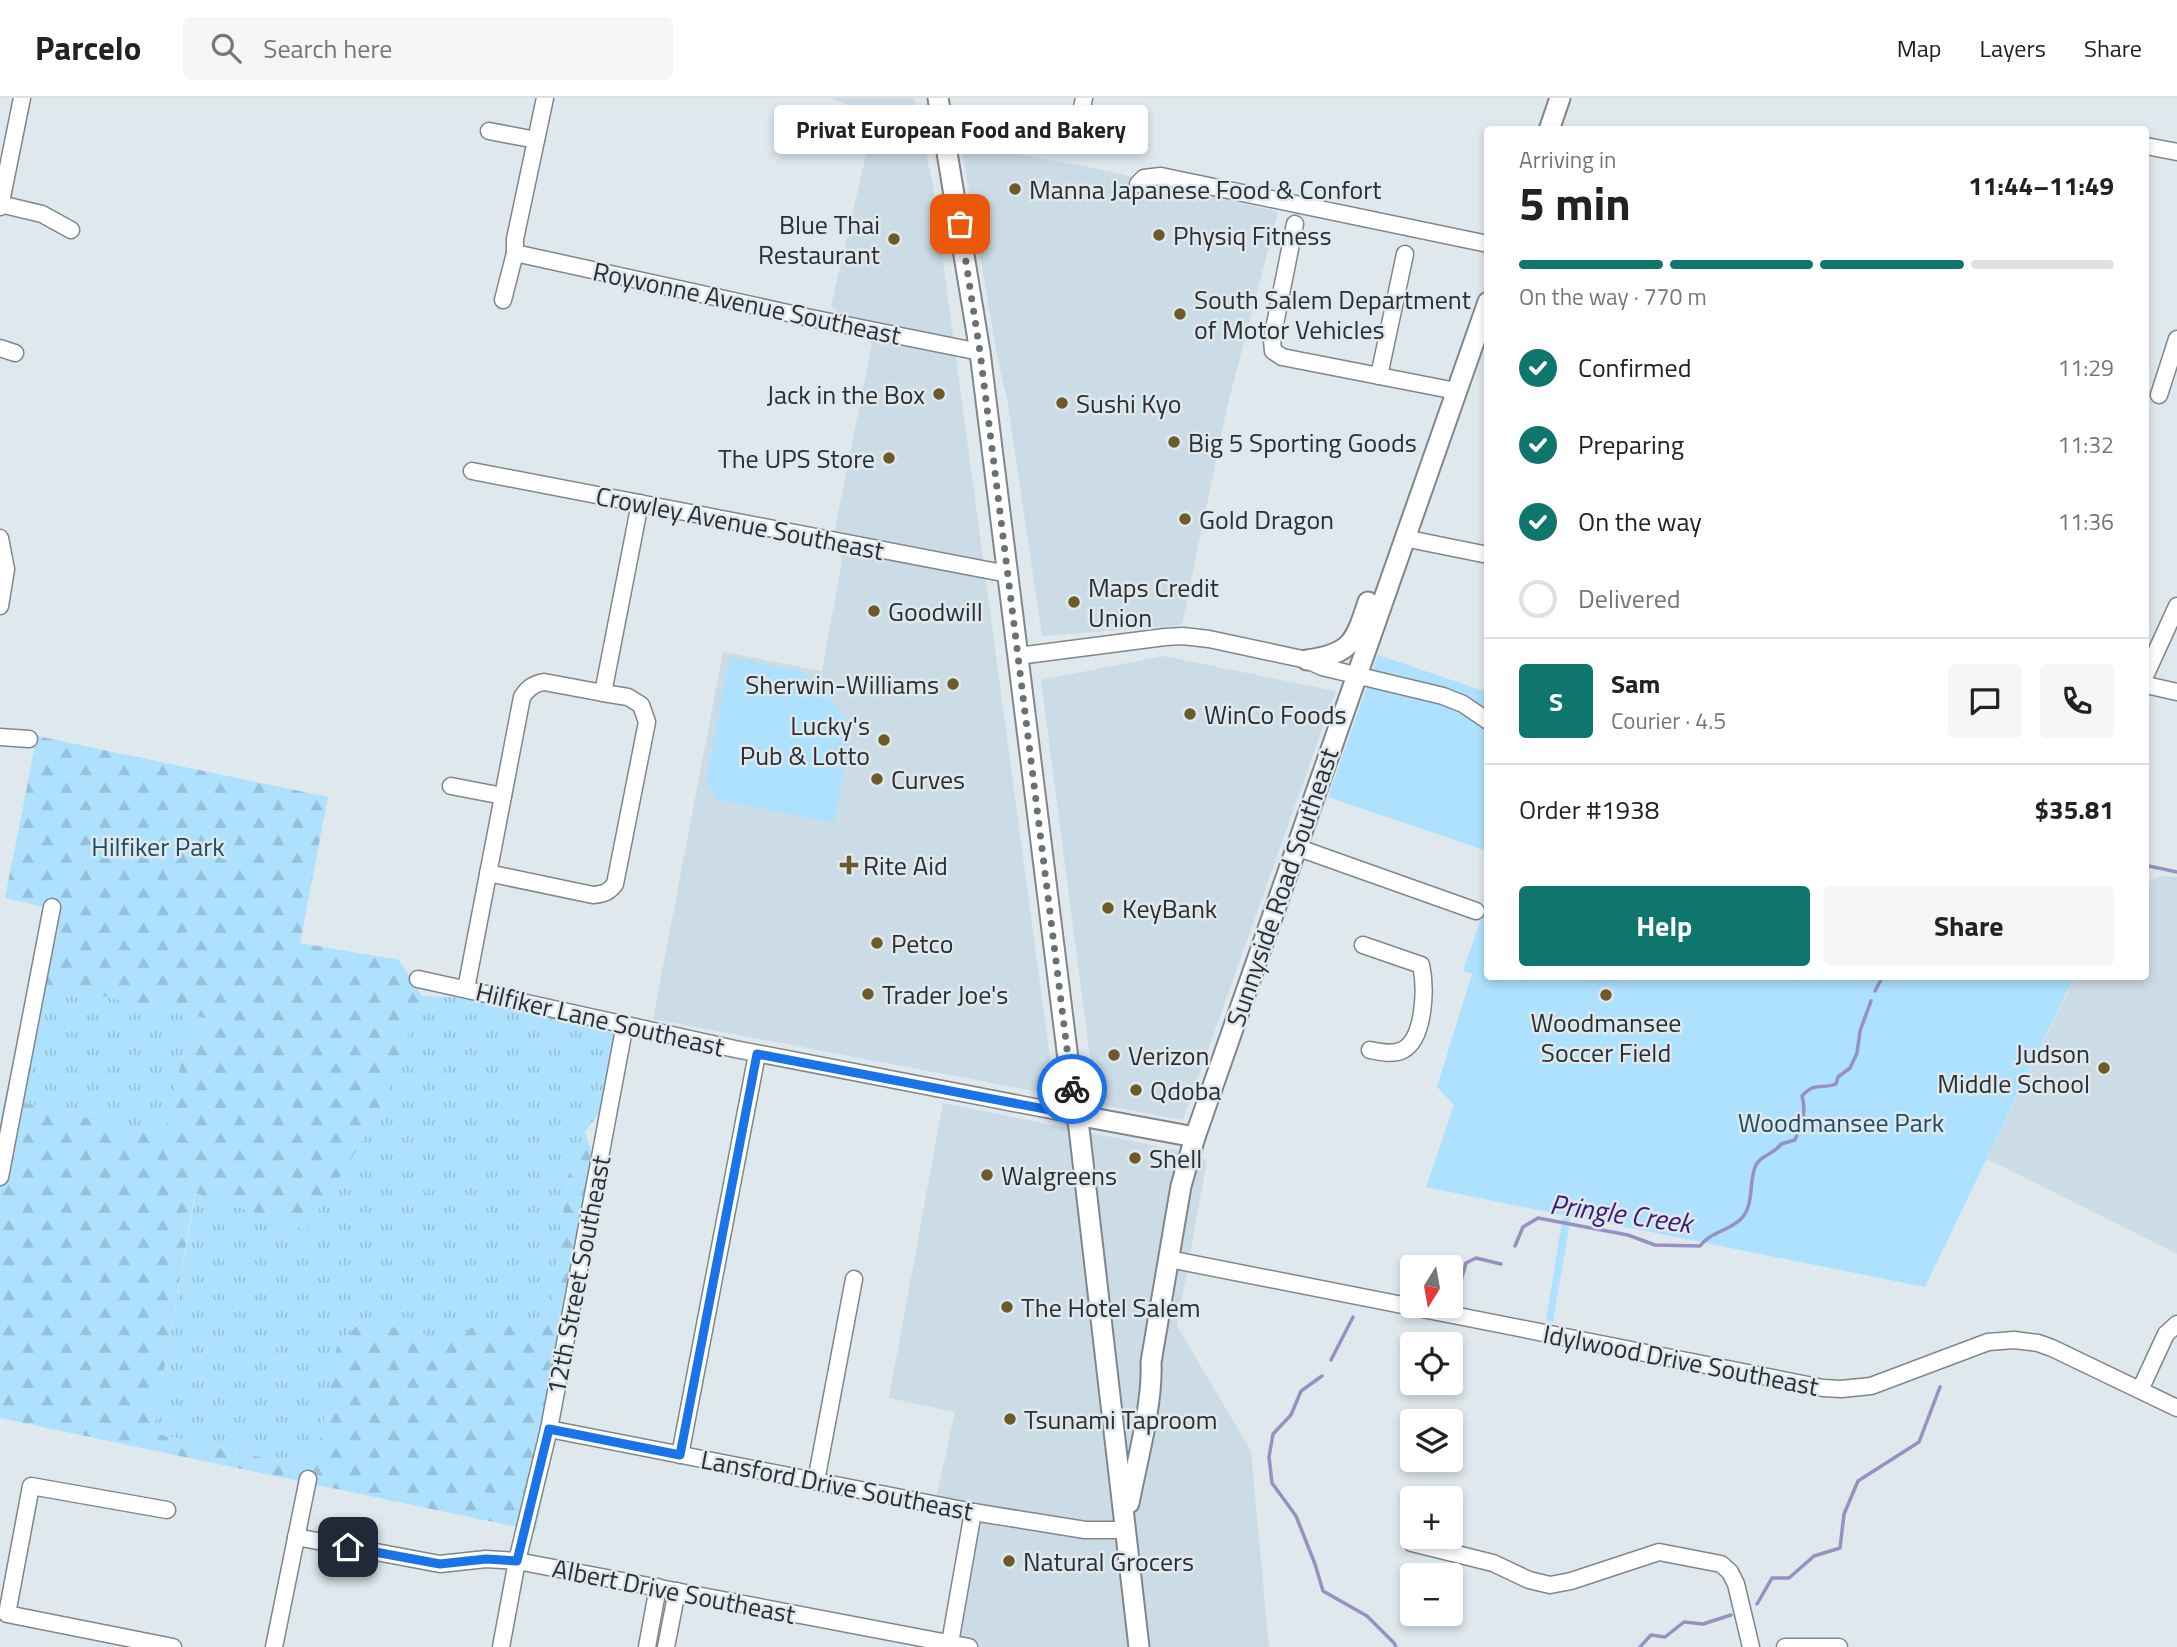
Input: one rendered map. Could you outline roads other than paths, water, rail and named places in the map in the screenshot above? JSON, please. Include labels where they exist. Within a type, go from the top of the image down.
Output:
[{"type":"main road","points":[[938,98],[980,352],[1076,1115],[1139,1647]]},
{"type":"main road","points":[[1550,126],[1560,98]]},
{"type":"main road","name":"Sunnyside Road Southeast","points":[[1126,1526],[1181,1186],[1195,1137],[1484,313]]},
{"type":"main road","points":[[1307,660],[1334,655],[1350,643],[1363,617],[1381,565],[1404,538]]},
{"type":"main road","name":"Hilfiker Lane Southeast","points":[[1076,1115],[1195,1137]]},
{"type":"street","points":[[22,98],[0,205],[42,214],[71,230]]},
{"type":"street","points":[[503,300],[515,253],[515,239],[545,98]]},
{"type":"street","points":[[1076,137],[1084,98]]},
{"type":"street","points":[[489,131],[536,141]]},
{"type":"street","points":[[2149,147],[2177,152]]},
{"type":"street","points":[[1138,184],[1144,178],[1161,176],[1484,243]]},
{"type":"street","points":[[1295,224],[1272,339],[1273,351],[1282,357],[1456,391]]},
{"type":"street","name":"Royvonne Avenue Southeast","points":[[515,253],[980,352]]},
{"type":"street","points":[[1379,376],[1405,254]]},
{"type":"street","points":[[2159,395],[2177,339]]},
{"type":"street","name":"Crowley Avenue Southeast","points":[[472,471],[1008,575]]},
{"type":"street","points":[[603,693],[640,503]]},
{"type":"street","points":[[0,538],[6,569],[0,607]]},
{"type":"street","points":[[1404,538],[1484,554]]},
{"type":"street","points":[[2149,667],[2177,606]]},
{"type":"street","points":[[1018,656],[1165,637],[1209,639],[1307,660],[1322,667],[1443,696],[1463,704],[1484,718]]},
{"type":"street","points":[[466,989],[488,873],[522,697],[527,689],[536,683],[544,682],[628,697],[641,705],[647,722],[615,884],[611,890],[593,895],[488,873]]},
{"type":"street","points":[[2149,686],[2177,692]]},
{"type":"street","points":[[0,737],[29,739]]},
{"type":"street","points":[[450,786],[503,796]]},
{"type":"street","points":[[1296,847],[1476,911]]},
{"type":"street","points":[[0,1177],[52,907]]},
{"type":"street","points":[[1363,945],[1421,965],[1425,996],[1415,1035],[1406,1049],[1396,1053],[1370,1050]]},
{"type":"street","name":"Hilfiker Lane Southeast","points":[[418,979],[757,1054],[1076,1115]]},
{"type":"street","name":"12th Street Southeast","points":[[501,1647],[517,1561],[549,1429],[625,1024]]},
{"type":"street","points":[[680,1455],[757,1054]]},
{"type":"street","name":"Idylwood Drive Southeast","points":[[1170,1259],[1809,1387],[1841,1389],[1871,1386],[1981,1344],[2014,1340],[2038,1343],[2177,1408]]},
{"type":"street","points":[[816,1481],[854,1279]]},
{"type":"street","points":[[2140,1390],[2166,1334],[2177,1324]]},
{"type":"street","name":"Lansford Drive Southeast","points":[[549,1429],[974,1512],[1085,1530],[1126,1526]]},
{"type":"street","points":[[274,1647],[308,1479]]},
{"type":"street","points":[[167,1510],[31,1486],[7,1615],[173,1647]]},
{"type":"street","points":[[950,1643],[974,1512]]},
{"type":"street","name":"Albert Drive Southeast","points":[[296,1537],[440,1564],[486,1559],[517,1561],[969,1647]]},
{"type":"street","points":[[1436,1549],[1493,1563],[1529,1580],[1550,1585],[1571,1581],[1659,1552],[1721,1564],[1730,1572],[1736,1584],[1751,1647]]},
{"type":"street","points":[[647,1647],[658,1587]]},
{"type":"street","points":[[666,1647],[677,1591]]},
{"type":"street","points":[[1785,1647],[1839,1647]]},
{"type":"waterway","name":"Pringle Creek","points":[[2149,866],[2177,872]]},
{"type":"waterway","name":"Pringle Creek","points":[[1875,991],[1881,980]]},
{"type":"waterway","name":"Pringle Creek","points":[[1515,1246],[1523,1227],[1538,1218],[1628,1235],[1655,1245],[1700,1246],[1736,1223],[1748,1207],[1758,1162],[1781,1144],[1795,1140],[1804,1113],[1802,1096],[1815,1087],[1836,1084],[1838,1077],[1850,1068],[1857,1053],[1860,1031],[1871,1001]]},
{"type":"waterway","name":"Pringle Creek","points":[[1463,1274],[1466,1263],[1476,1258],[1501,1264]]},
{"type":"waterway","name":"Pringle Creek","points":[[1331,1360],[1353,1317]]},
{"type":"waterway","name":"Pringle Creek","points":[[1322,1376],[1301,1391],[1291,1415],[1273,1434],[1269,1457],[1272,1483],[1296,1516],[1323,1591],[1367,1616],[1396,1647]]},
{"type":"waterway","points":[[1757,1604],[1772,1578],[1789,1578],[1814,1556],[1840,1548],[1844,1514],[1858,1481],[1919,1442],[1940,1387]]},
{"type":"waterway","points":[[1640,1647],[1651,1635],[1665,1637],[1684,1622],[1703,1624],[1731,1615]]},
{"type":"place","name":"Manna Japanese Food & Confort","points":[[1015,189]]},
{"type":"place","name":"Privat European Food and Bakery","points":[[960,224]]},
{"type":"place","name":"Physiq Fitness","points":[[1159,235]]},
{"type":"place","name":"Blue Thai Restaurant","points":[[894,239]]},
{"type":"place","name":"South Salem Department of Motor Vehicles","points":[[1180,314]]},
{"type":"place","name":"Jack in the Box","points":[[939,394]]},
{"type":"place","name":"Sushi Kyo","points":[[1062,403]]},
{"type":"place","name":"Big 5 Sporting Goods","points":[[1174,442]]},
{"type":"place","name":"The UPS Store","points":[[889,458]]},
{"type":"place","name":"Gold Dragon","points":[[1185,519]]},
{"type":"place","name":"Maps Credit Union","points":[[1074,602]]},
{"type":"place","name":"Goodwill","points":[[874,611]]},
{"type":"place","name":"Sherwin-Williams","points":[[953,684]]},
{"type":"place","name":"WinCo Foods","points":[[1190,714]]},
{"type":"place","name":"Lucky's Pub & Lotto","points":[[884,740]]},
{"type":"place","name":"Curves","points":[[877,779]]},
{"type":"place","name":"Rite Aid","points":[[849,865]]},
{"type":"place","name":"KeyBank","points":[[1108,908]]},
{"type":"place","name":"Petco","points":[[877,943]]},
{"type":"place","name":"Trader Joe's","points":[[868,994]]},
{"type":"place","name":"Woodmansee Soccer Field","points":[[1606,995]]},
{"type":"place","name":"Verizon","points":[[1114,1055]]},
{"type":"place","name":"Judson Middle School","points":[[2104,1068]]},
{"type":"place","name":"Qdoba","points":[[1136,1090]]},
{"type":"place","name":"Shell","points":[[1135,1158]]},
{"type":"place","name":"Walgreens","points":[[987,1175]]},
{"type":"place","name":"The Hotel Salem","points":[[1007,1307]]},
{"type":"place","name":"Tsunami Taproom","points":[[1010,1419]]},
{"type":"place","name":"Natural Grocers","points":[[1009,1561]]},
{"type":"park label","name":"Hilfiker Park","points":[[158,846]]},
{"type":"park label","name":"Woodmansee Park","points":[[1841,1122]]}]
